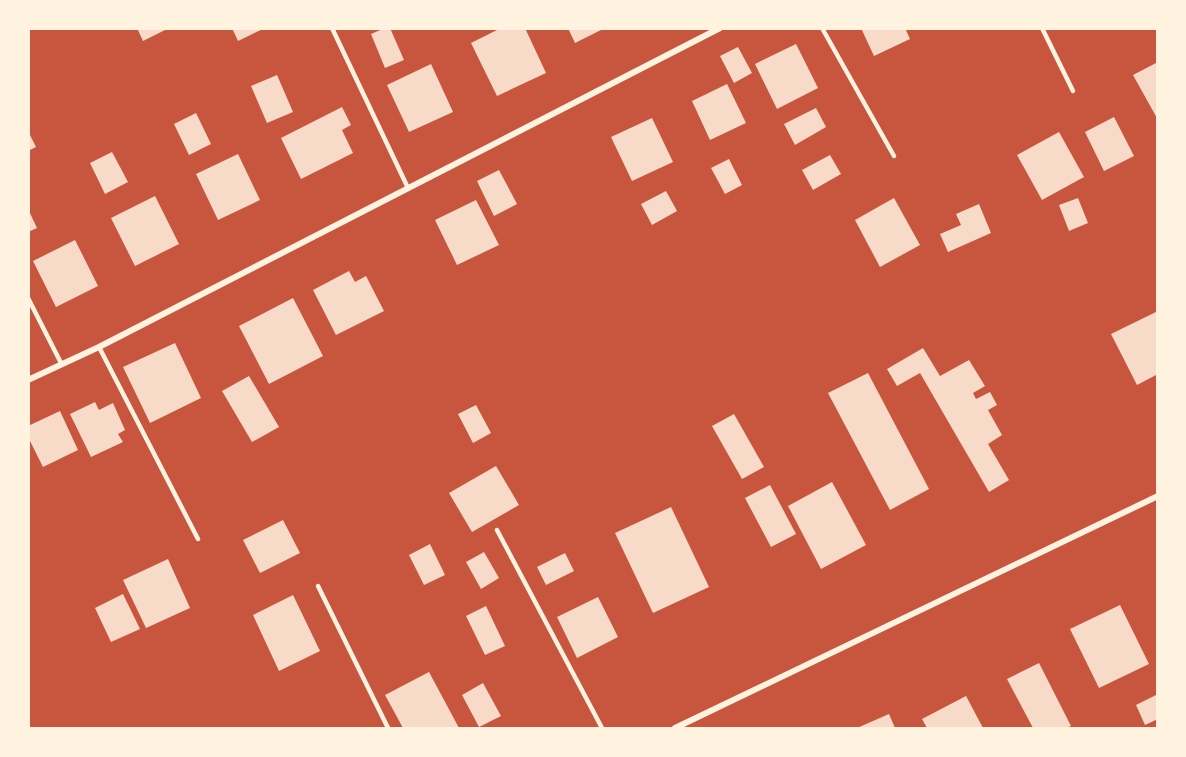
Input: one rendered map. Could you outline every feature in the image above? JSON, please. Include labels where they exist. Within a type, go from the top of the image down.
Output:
[{"type":"street","points":[[28,380],[99,347],[720,28]]},
{"type":"street","points":[[675,729],[1158,496]]},
{"type":"lane","points":[[332,28],[408,188]]},
{"type":"lane","points":[[822,28],[894,156]]},
{"type":"lane","points":[[1042,28],[1073,91]]},
{"type":"lane","points":[[28,298],[61,363]]},
{"type":"lane","points":[[99,347],[198,539]]},
{"type":"lane","points":[[497,530],[602,729]]},
{"type":"lane","points":[[318,586],[387,729]]},
{"type":"building","points":[[137,28],[169,28],[143,41]]},
{"type":"building","points":[[232,28],[265,28],[238,41]]},
{"type":"building","points":[[390,28],[404,60],[385,68],[371,34]]},
{"type":"building","points":[[501,28],[525,28],[546,73],[497,96],[471,43]]},
{"type":"building","points":[[568,28],[600,28],[601,30],[575,43]]},
{"type":"building","points":[[861,28],[905,28],[910,39],[874,56]]},
{"type":"building","points":[[796,44],[818,88],[777,109],[755,64]]},
{"type":"building","points":[[738,47],[752,73],[734,83],[720,56]]},
{"type":"building","points":[[1158,62],[1158,120],[1133,75]]},
{"type":"building","points":[[431,64],[453,112],[409,132],[387,85]]},
{"type":"building","points":[[277,75],[293,112],[267,123],[251,86]]},
{"type":"building","points":[[727,84],[746,123],[710,140],[692,101]]},
{"type":"building","points":[[342,107],[351,125],[342,130],[353,153],[301,179],[281,138]]},
{"type":"building","points":[[816,108],[826,127],[795,145],[784,124]]},
{"type":"building","points":[[196,113],[211,144],[189,155],[174,124]]},
{"type":"building","points":[[1114,117],[1134,156],[1104,171],[1085,132]]},
{"type":"building","points":[[652,118],[673,162],[632,181],[611,137]]},
{"type":"building","points":[[28,131],[36,147],[28,151]]},
{"type":"building","points":[[1059,132],[1084,177],[1042,200],[1017,155]]},
{"type":"building","points":[[112,152],[128,182],[105,194],[90,163]]},
{"type":"building","points":[[238,154],[260,200],[218,220],[196,174]]},
{"type":"building","points":[[830,155],[841,174],[813,190],[802,170]]},
{"type":"building","points":[[729,159],[742,185],[725,194],[711,168]]},
{"type":"building","points":[[499,170],[517,204],[494,216],[477,181]]},
{"type":"building","points":[[666,191],[677,211],[652,225],[641,204]]},
{"type":"building","points":[[155,196],[179,244],[135,266],[111,218]]},
{"type":"building","points":[[894,198],[920,245],[880,267],[855,220]]},
{"type":"building","points":[[1078,198],[1088,223],[1069,231],[1059,205]]},
{"type":"building","points":[[476,200],[499,245],[457,265],[435,220]]},
{"type":"building","points":[[979,204],[991,233],[948,252],[940,234],[961,225],[956,214]]},
{"type":"building","points":[[28,209],[37,228],[28,232]]},
{"type":"building","points":[[75,240],[98,286],[56,307],[33,261]]},
{"type":"building","points":[[349,271],[355,282],[366,276],[384,311],[336,335],[313,290]]},
{"type":"building","points":[[293,298],[323,356],[269,384],[239,326]]},
{"type":"building","points":[[1158,311],[1158,374],[1137,385],[1111,334]]},
{"type":"building","points":[[175,343],[201,398],[150,423],[123,367]]},
{"type":"building","points":[[923,348],[940,376],[969,360],[985,386],[973,393],[976,399],[990,392],[997,405],[988,410],[1002,435],[988,444],[1009,480],[989,492],[920,373],[897,386],[887,369]]},
{"type":"building","points":[[868,373],[929,489],[890,510],[828,393]]},
{"type":"building","points":[[249,376],[279,427],[252,442],[222,391]]},
{"type":"building","points":[[95,402],[99,410],[113,403],[125,430],[118,434],[123,442],[91,457],[70,414]]},
{"type":"building","points":[[476,405],[491,433],[473,443],[458,414]]},
{"type":"building","points":[[60,411],[78,450],[43,467],[28,437],[28,426]]},
{"type":"building","points":[[734,414],[764,467],[742,479],[712,426]]},
{"type":"building","points":[[496,466],[519,505],[472,532],[449,493]]},
{"type":"building","points":[[832,482],[866,545],[821,569],[788,506]]},
{"type":"building","points":[[770,485],[796,534],[771,547],[745,498]]},
{"type":"building","points":[[671,507],[709,587],[653,613],[615,533]]},
{"type":"building","points":[[283,520],[300,553],[260,573],[243,540]]},
{"type":"building","points":[[430,544],[445,575],[424,585],[409,555]]},
{"type":"building","points":[[484,552],[499,578],[481,589],[466,562]]},
{"type":"building","points":[[565,553],[574,571],[546,585],[537,567]]},
{"type":"building","points":[[168,559],[190,608],[146,628],[123,580]]},
{"type":"building","points":[[123,594],[140,629],[111,642],[95,608]]},
{"type":"building","points":[[293,595],[320,651],[279,671],[253,615]]},
{"type":"building","points":[[598,597],[618,637],[577,658],[557,617]]},
{"type":"building","points":[[1120,605],[1149,664],[1099,688],[1070,629]]},
{"type":"building","points":[[486,606],[505,646],[485,655],[466,616]]},
{"type":"building","points":[[1039,663],[1071,726],[1033,728],[1007,679]]},
{"type":"building","points":[[429,672],[459,728],[403,728],[385,695]]},
{"type":"building","points":[[483,683],[501,716],[479,727],[462,695]]},
{"type":"building","points":[[1158,694],[1158,719],[1145,725],[1136,705]]},
{"type":"building","points":[[966,696],[983,728],[927,728],[922,719]]},
{"type":"building","points":[[889,714],[895,728],[857,728]]}]
